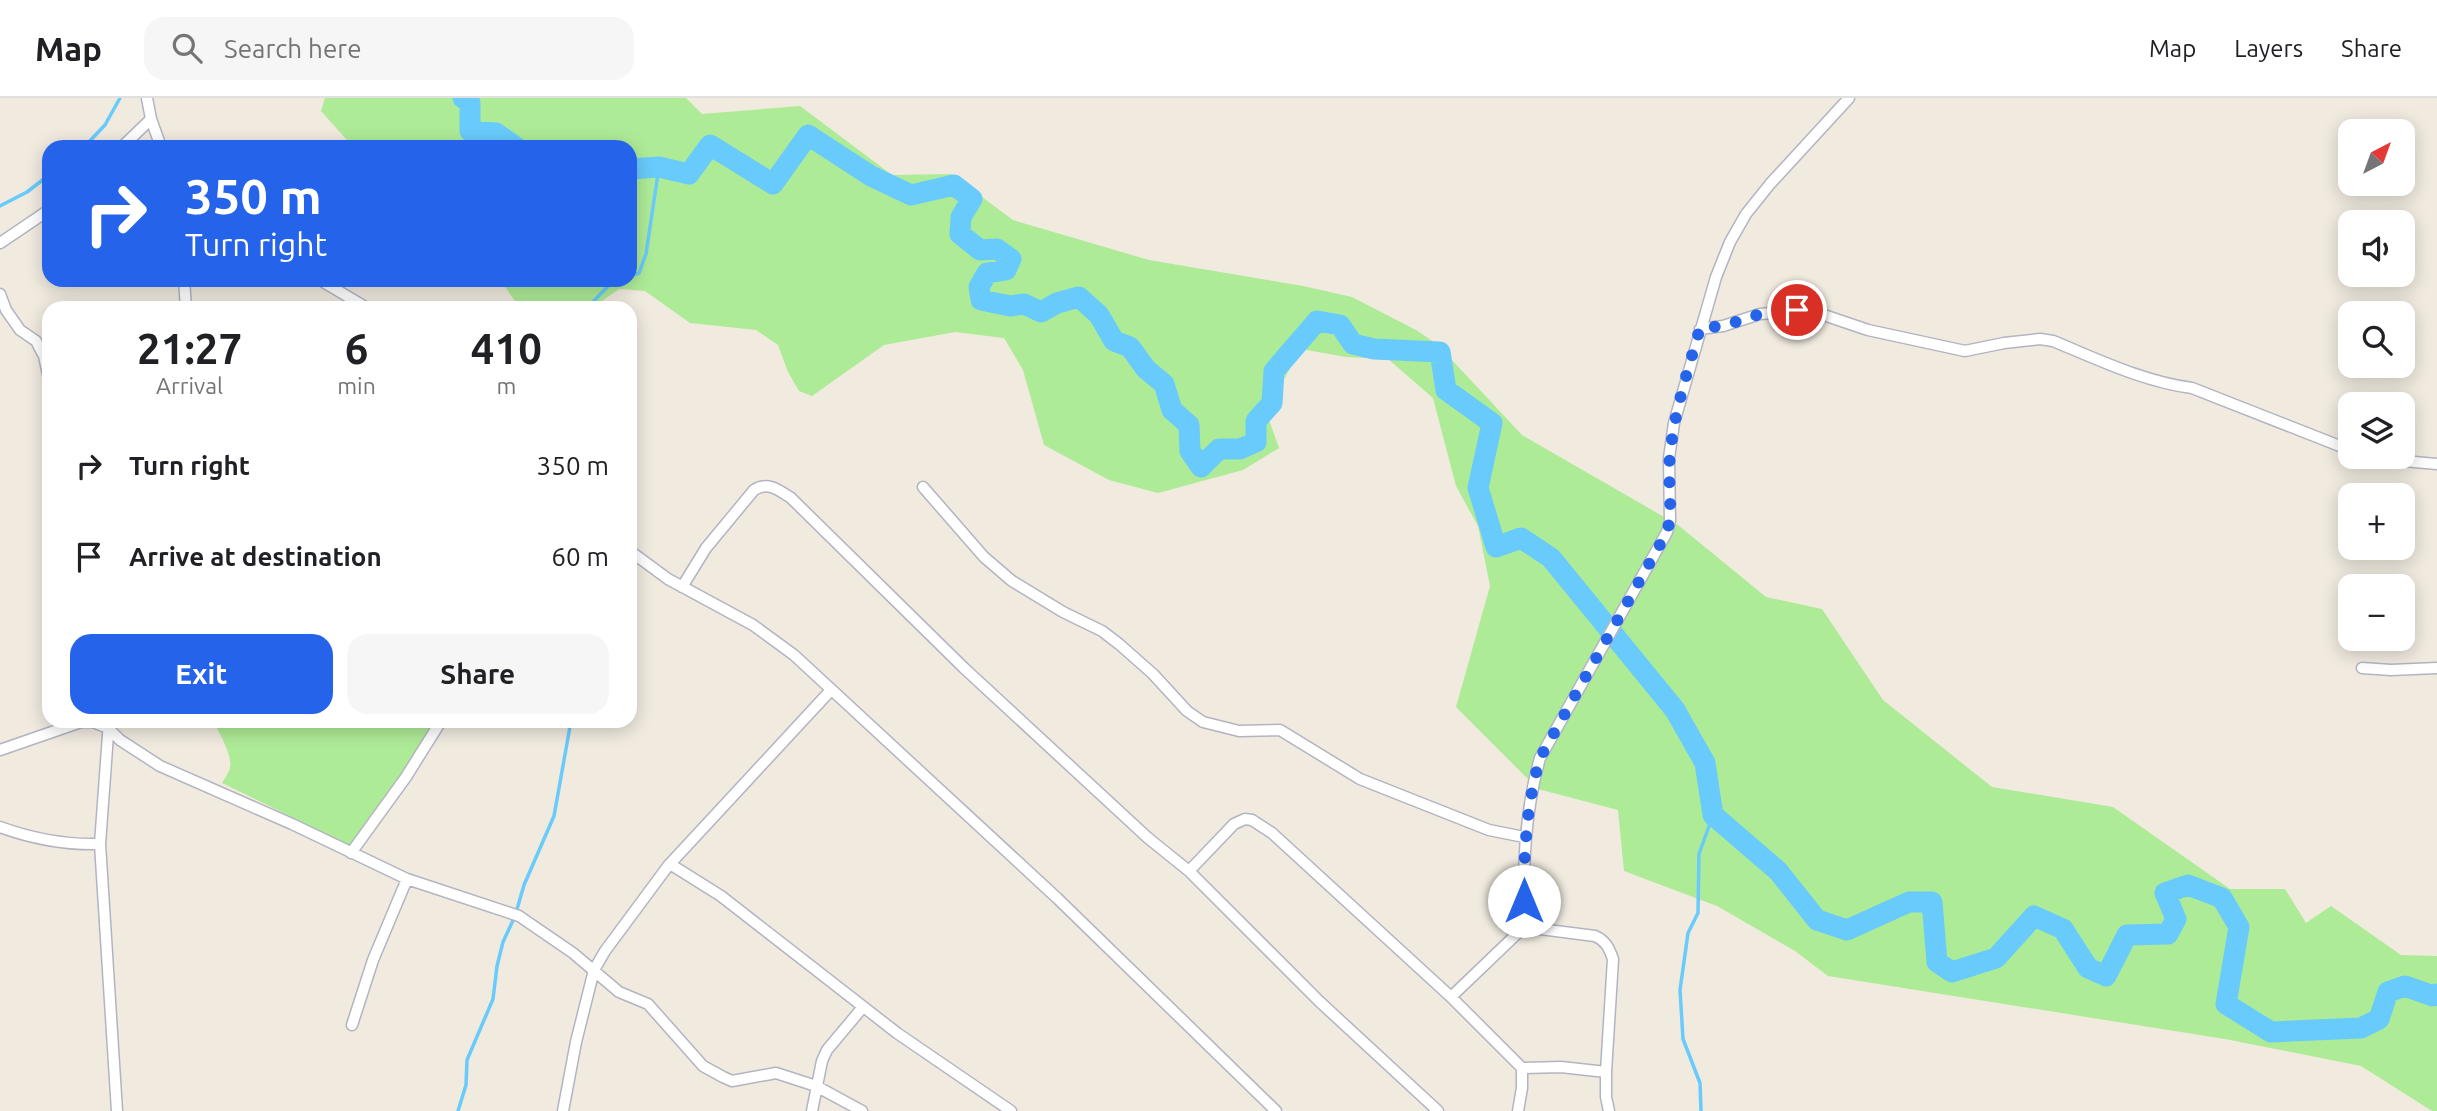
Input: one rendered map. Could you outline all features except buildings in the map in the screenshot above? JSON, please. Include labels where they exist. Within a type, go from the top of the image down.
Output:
[{"type":"street","points":[[147,98],[158,140]]},
{"type":"street","points":[[1451,997],[1524,927],[1524,837],[1540,758],[1667,532],[1670,521],[1670,458],[1674,423],[1700,328],[1730,243],[1746,214],[1770,184],[1850,98]]},
{"type":"street","points":[[129,140],[151,119]]},
{"type":"street","points":[[0,243],[42,214]]},
{"type":"street","points":[[332,287],[355,301]]},
{"type":"street","points":[[0,294],[6,310],[20,330],[36,341],[42,352]]},
{"type":"street","points":[[1700,328],[1723,326],[1760,314],[1809,310],[1868,330],[1965,351],[2004,343],[2040,339],[2053,341],[2145,377],[2192,388],[2338,445]]},
{"type":"street","points":[[2415,462],[2437,464]]},
{"type":"street","points":[[681,587],[706,548],[754,490],[774,487],[797,503],[964,668],[1148,838],[1189,871],[1320,1002],[1438,1111]]},
{"type":"street","points":[[923,487],[984,557],[1012,581],[1063,612],[1102,631],[1153,674],[1187,711],[1203,722],[1238,731],[1280,730],[1360,779],[1489,830],[1524,837]]},
{"type":"street","points":[[637,556],[681,587],[753,625],[794,655],[1057,898],[1276,1111]]},
{"type":"street","points":[[2362,668],[2437,668]]},
{"type":"street","points":[[563,1111],[576,1042],[594,970],[670,864],[831,690]]},
{"type":"street","points":[[0,750],[64,728]]},
{"type":"street","points":[[108,728],[100,844],[117,1111]]},
{"type":"street","points":[[111,728],[120,740],[160,766],[407,879],[515,914],[594,970],[619,992],[648,1004],[704,1066],[723,1077],[732,1081],[776,1073],[816,1086],[862,1111]]},
{"type":"street","points":[[351,853],[406,778],[437,728]]},
{"type":"street","points":[[1189,871],[1234,824],[1244,819],[1252,820],[1272,834],[1451,997],[1522,1068],[1518,1111]]},
{"type":"street","points":[[0,827],[58,842],[100,844]]},
{"type":"street","points":[[670,864],[720,896],[863,1007],[950,1071],[1011,1111]]},
{"type":"street","points":[[352,1025],[373,960],[407,879]]},
{"type":"street","points":[[1524,927],[1595,936],[1609,947],[1614,959],[1606,1072],[1609,1111]]},
{"type":"street","points":[[812,1111],[827,1050],[863,1007]]},
{"type":"street","points":[[1522,1068],[1561,1067],[1606,1072]]},
{"type":"green space","points":[[325,98],[686,98],[702,114],[800,106],[892,175],[951,174],[1013,220],[1149,260],[1352,297],[1437,344],[1522,435],[1678,525],[1766,597],[1822,609],[1883,700],[1992,787],[2113,807],[2230,889],[2285,889],[2306,923],[2331,906],[2401,955],[2437,956],[2437,1111],[2432,1111],[2361,1066],[2225,1039],[1828,976],[1795,951],[1717,906],[1624,871],[1618,810],[1538,789],[1456,707],[1490,586],[1478,526],[1456,486],[1433,398],[1388,359],[1346,357],[1301,349],[1283,381],[1269,420],[1279,448],[1243,470],[1158,493],[1109,480],[1044,445],[1023,370],[1004,338],[955,332],[884,345],[812,396],[799,391],[788,372],[778,345],[756,330],[690,323],[645,291],[619,289],[602,301],[515,301],[505,287],[637,287],[637,140],[347,140],[321,111]]},
{"type":"green space","points":[[216,728],[433,728],[359,836],[349,845],[222,783],[230,763]]},
{"type":"waterway","points":[[91,140],[105,125],[120,98]]},
{"type":"waterway","points":[[463,98],[470,103],[470,131],[496,133],[506,140]]},
{"type":"waterway","points":[[637,169],[659,167],[689,174],[710,145],[773,184],[808,135],[871,176],[911,195],[954,185],[972,199],[961,217],[960,234],[980,250],[997,249],[1011,259],[1006,270],[987,273],[979,287],[981,300],[1010,306],[1024,304],[1041,312],[1057,303],[1079,297],[1099,315],[1114,341],[1130,347],[1146,369],[1164,384],[1172,410],[1189,425],[1190,451],[1201,467],[1219,449],[1240,449],[1256,442],[1256,421],[1272,403],[1274,371],[1317,321],[1340,325],[1353,344],[1374,349],[1440,352],[1446,390],[1492,423],[1478,488],[1496,547],[1521,538],[1551,558],[1675,710],[1705,763],[1713,815],[1778,871],[1817,920],[1847,930],[1909,902],[1932,902],[1937,962],[1952,972],[1996,958],[2034,916],[2063,929],[2088,968],[2106,976],[2127,935],[2168,934],[2176,919],[2165,893],[2188,885],[2222,898],[2239,927],[2226,1004],[2271,1032],[2361,1028],[2379,1019],[2388,992],[2405,986],[2433,996],[2437,994]]},
{"type":"waterway","points":[[637,274],[646,254],[659,167]]},
{"type":"waterway","points":[[0,206],[42,180]]},
{"type":"waterway","points":[[594,301],[607,287]]},
{"type":"waterway","points":[[458,1111],[466,1085],[467,1060],[493,999],[503,942],[554,816],[570,728]]},
{"type":"waterway","points":[[1701,1111],[1700,1083],[1683,1039],[1680,990],[1688,933],[1698,913],[1699,854],[1713,815]]},
{"type":"route","points":[[1524,901],[1524,837],[1540,758],[1667,532],[1670,521],[1670,458],[1674,423],[1700,328],[1723,326],[1748,316],[1797,310]]}]
